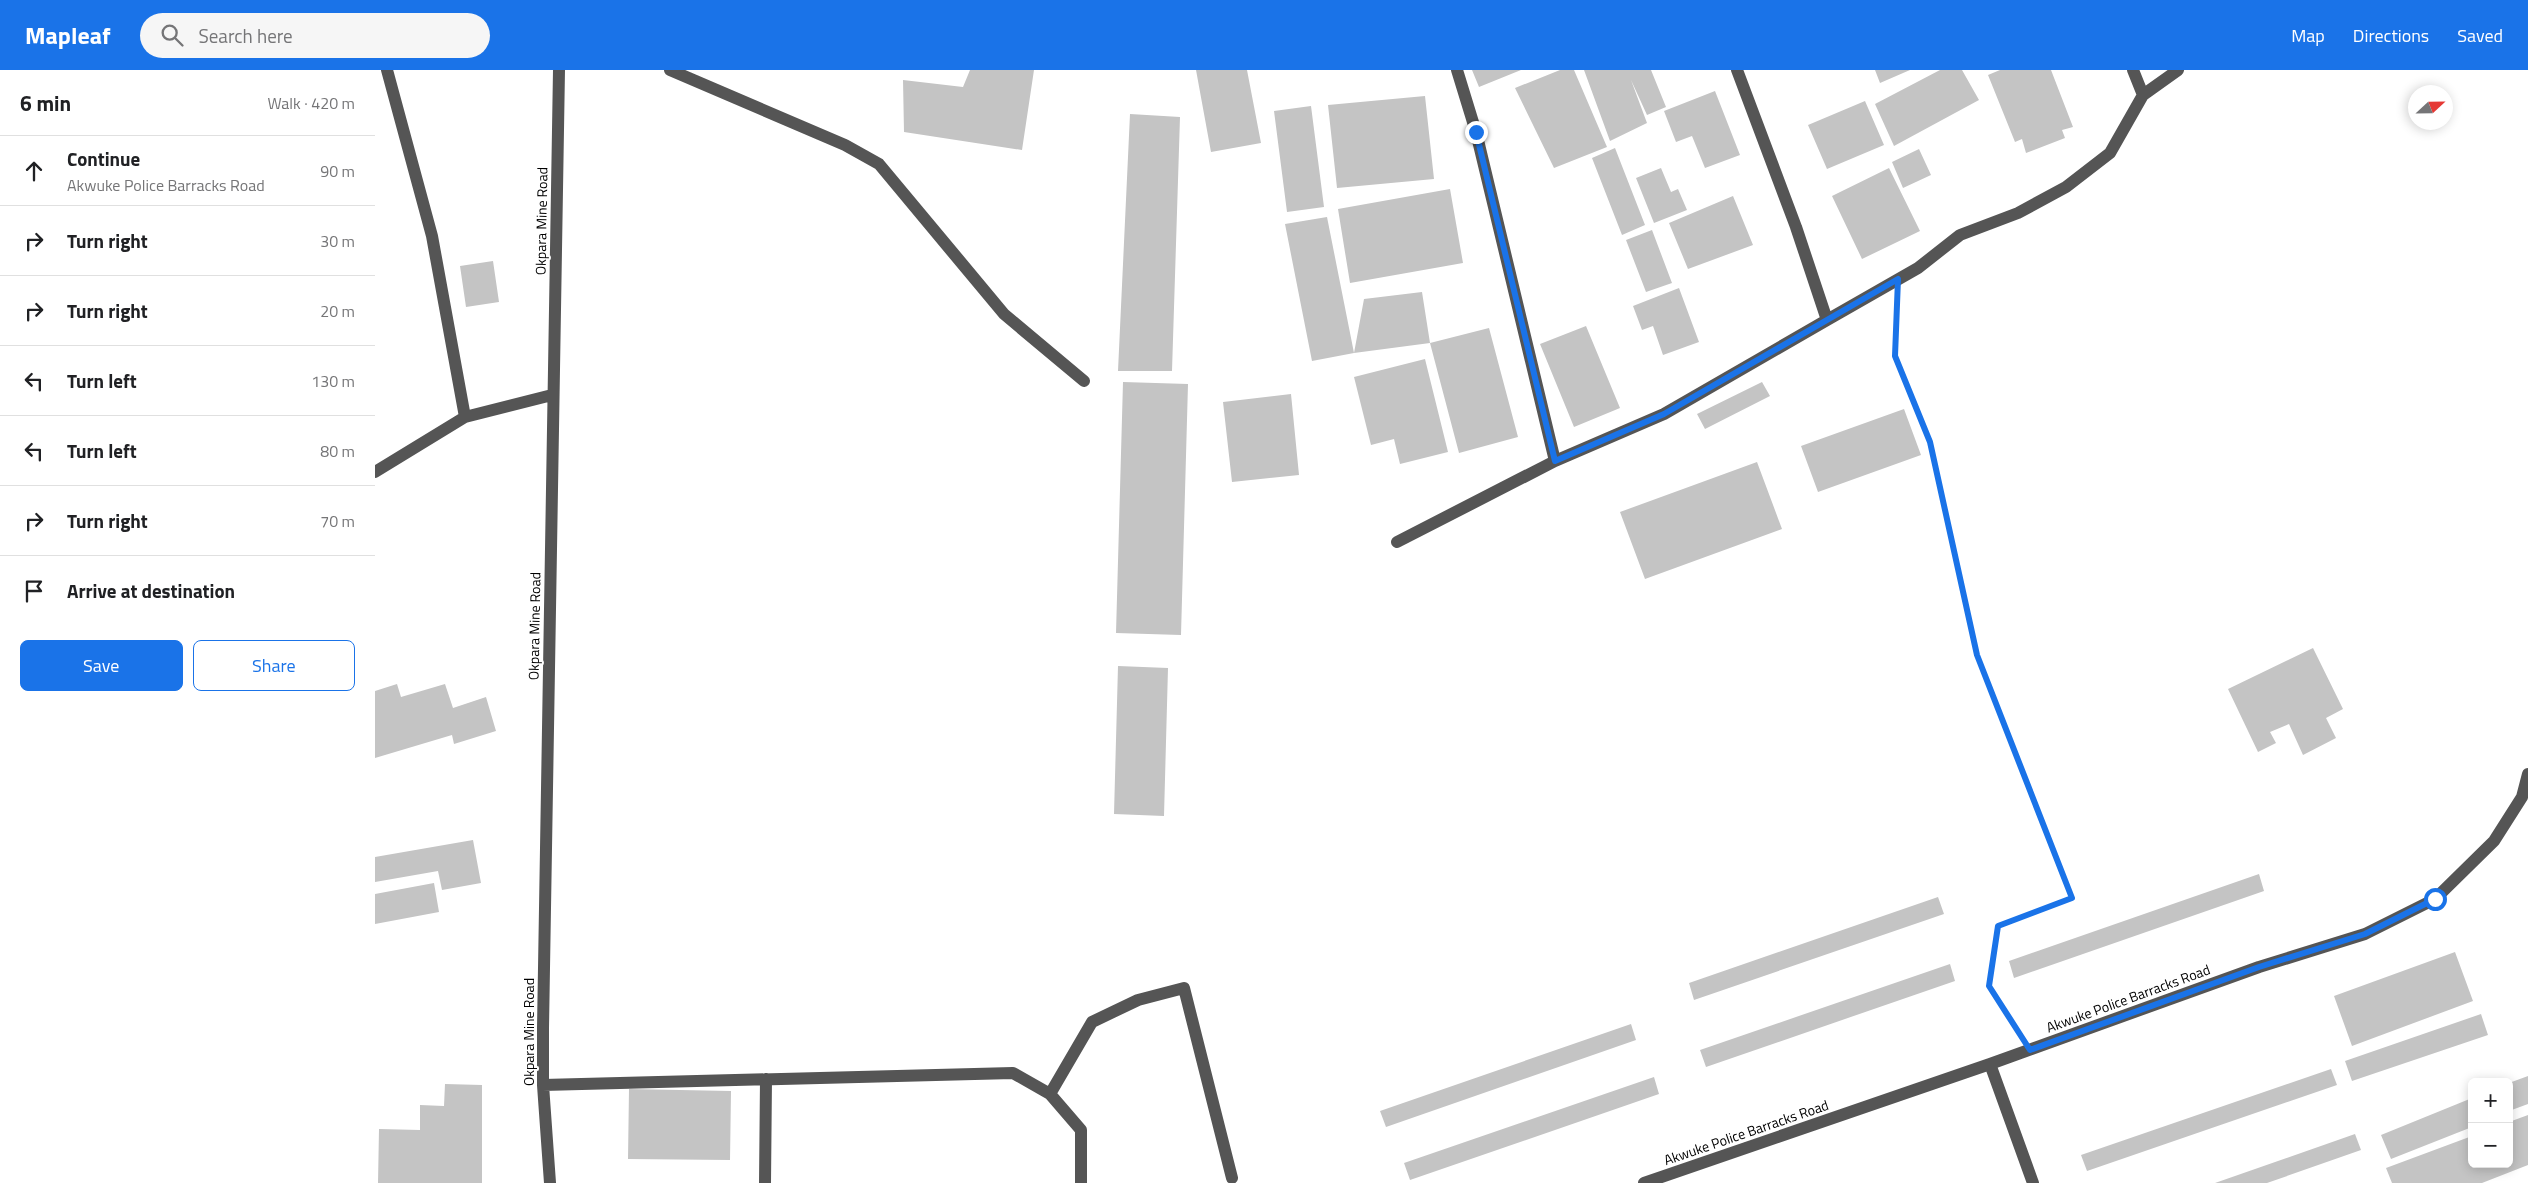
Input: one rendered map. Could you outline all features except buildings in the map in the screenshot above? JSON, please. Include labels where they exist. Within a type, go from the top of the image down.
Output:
[{"type":"street","points":[[387,70],[432,236],[465,417]]},
{"type":"street","name":"Okpara Mine Road","points":[[550,1183],[543,1085],[559,70]]},
{"type":"street","points":[[669,70],[845,145],[879,164],[1004,314],[1085,381]]},
{"type":"street","points":[[1457,70],[1476,132],[1555,461]]},
{"type":"street","points":[[1737,70],[1797,227],[1827,320]]},
{"type":"street","points":[[2133,70],[2143,95]]},
{"type":"street","points":[[1397,542],[1555,461],[1664,414],[1918,268],[1960,235],[2018,213],[2066,187],[2111,154],[2143,95],[2178,70]]},
{"type":"street","points":[[375,472],[465,417],[553,395]]},
{"type":"street","name":"Akwuke Police Barracks Road","points":[[1644,1183],[2030,1050],[2259,967],[2365,934],[2435,899],[2494,841],[2525,800],[2528,774]]},
{"type":"street","points":[[1050,1094],[1092,1022],[1138,1000],[1184,988],[1232,1178]]},
{"type":"street","points":[[1990,1064],[2033,1183]]},
{"type":"street","points":[[543,1085],[1013,1073],[1050,1094],[1081,1130],[1081,1183]]},
{"type":"street","points":[[765,1183],[766,1079]]},
{"type":"path","points":[[1898,279],[1895,356],[1930,442],[1977,655],[2072,898],[1998,926],[1989,986],[2030,1050]]},
{"type":"route","points":[[1476,132],[1555,461],[1664,414],[1898,279],[1895,356],[1930,442],[1977,655],[2072,898],[1998,926],[1989,986],[2030,1050],[2259,967],[2365,934],[2435,899]]}]
